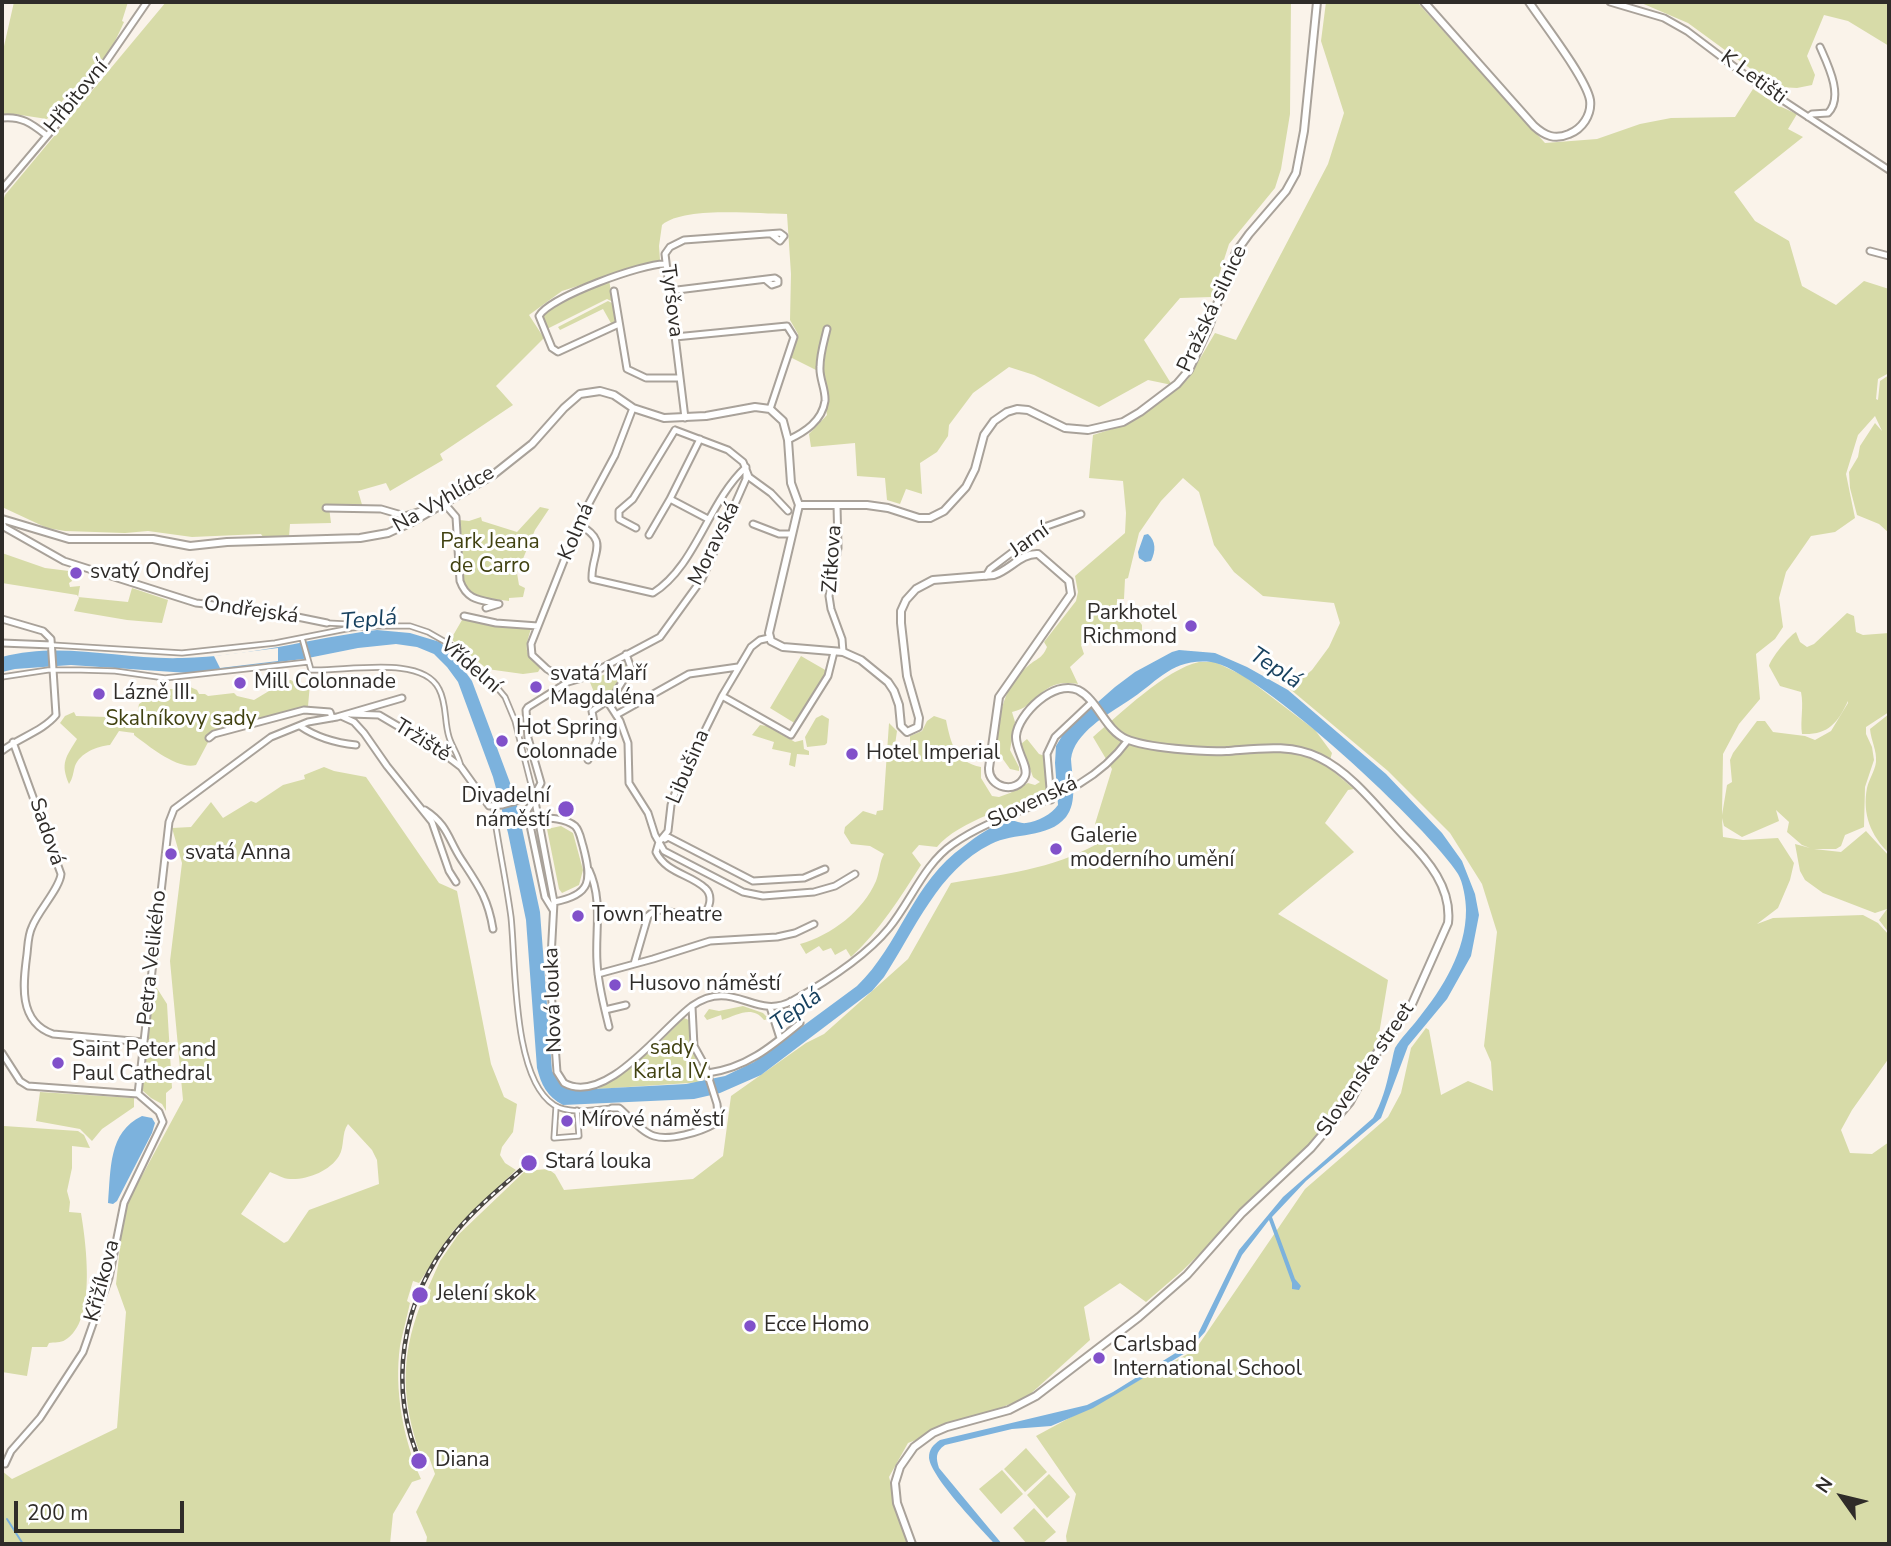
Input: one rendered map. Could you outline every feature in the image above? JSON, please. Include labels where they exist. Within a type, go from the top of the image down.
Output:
[{"type":"street","name":"Hřbitovní","points":[[2,189],[90,85],[147,2]]},
{"type":"street","name":"Pražská silnice","points":[[799,505],[867,505],[930,519],[944,511],[967,487],[984,435],[994,421],[1007,412],[1028,410],[1065,428],[1088,430],[1123,422],[1177,384],[1189,370],[1208,329],[1236,252],[1286,191],[1296,173],[1302,144],[1317,2]]},
{"type":"street","points":[[1424,2],[1534,126],[1555,138],[1566,136],[1580,129],[1587,117],[1590,101],[1584,83],[1529,2]]},
{"type":"street","name":"K Letišti","points":[[1610,2],[1664,18],[1687,31],[1744,74],[1889,170]]},
{"type":"street","points":[[1808,117],[1812,114],[1828,113],[1834,103],[1830,70],[1820,47]]},
{"type":"street","points":[[2,118],[16,117],[29,121],[46,135]]},
{"type":"street","name":"Tyršova","points":[[685,418],[665,254],[677,242],[771,234]]},
{"type":"street","points":[[1870,251],[1889,256]]},
{"type":"street","points":[[619,324],[558,352],[552,348],[539,316],[546,307],[582,289],[647,266],[665,264]]},
{"type":"street","points":[[668,291],[766,279]]},
{"type":"street","points":[[614,290],[629,372],[646,378],[680,378]]},
{"type":"street","points":[[675,337],[787,326],[794,337],[793,347],[787,356],[770,409],[783,421],[788,440],[791,483],[799,505],[769,638],[783,647],[843,652],[861,660],[888,682],[898,700],[901,726],[908,732],[913,731],[918,727],[919,718],[910,694],[901,623],[904,606],[913,592],[927,583],[1001,572],[1028,554],[1038,554],[1069,581],[1072,590],[1070,598],[999,696],[989,768],[990,780],[999,786],[1011,787],[1025,777],[1025,765],[1017,749],[1017,729],[1021,721],[1045,697],[1059,690],[1069,688],[1080,692],[1118,734],[1128,740]]},
{"type":"street","points":[[788,440],[814,425],[820,416],[825,400],[819,371],[827,329]]},
{"type":"street","name":"Na Vyhlídce","points":[[2,521],[69,538],[153,539],[190,546],[227,542],[360,538],[388,533],[493,475],[532,444],[580,394],[600,391],[614,395],[633,408],[654,416],[673,418],[706,416],[755,407],[770,409]]},
{"type":"street","name":"Kolmá","points":[[568,682],[531,655],[531,644],[578,524],[615,455],[633,408]]},
{"type":"street","points":[[636,528],[619,519],[619,511],[633,499],[675,430],[673,418]]},
{"type":"street","points":[[675,430],[728,450],[746,467],[749,477],[771,493],[788,511]]},
{"type":"street","points":[[649,535],[700,439]]},
{"type":"street","points":[[578,524],[591,531],[599,547],[592,579],[653,593],[667,581],[694,547],[708,519],[736,476],[746,467]]},
{"type":"street","name":"Moravská","points":[[534,798],[541,783],[528,738],[526,710],[531,704],[568,682],[585,677],[660,637],[702,579],[746,479],[746,467]]},
{"type":"street","points":[[670,499],[708,519]]},
{"type":"street","points":[[444,503],[456,517],[460,581],[463,589],[467,595],[481,602],[499,604],[486,608]]},
{"type":"street","name":"Zítkova","points":[[837,505],[838,548],[829,596],[831,610],[842,639],[843,652]]},
{"type":"street","points":[[326,508],[381,509],[404,516],[421,511],[428,512]]},
{"type":"street","name":"Jarní","points":[[986,576],[990,569],[1047,526],[1080,514]]},
{"type":"street","name":"Ondřejská","points":[[2,521],[4,527],[64,561],[143,587],[196,603],[268,611],[347,625],[351,628]]},
{"type":"street","name":"Moravská","points":[[753,524],[779,534],[791,534]]},
{"type":"street","points":[[464,616],[496,623],[538,626]]},
{"type":"street","points":[[2,619],[44,631],[51,639],[56,715],[51,721],[2,751]]},
{"type":"street","name":"Vřídelní","points":[[52,648],[167,653],[303,640],[351,628],[410,626],[441,638],[500,690],[511,708],[534,798]]},
{"type":"street","name":"Libušina","points":[[607,701],[624,729],[628,743],[629,783],[648,813],[659,842],[668,831],[671,805],[678,785],[722,696],[755,643],[769,638]]},
{"type":"street","points":[[2,677],[52,668],[115,671],[164,678],[307,660],[303,640]]},
{"type":"street","points":[[2,643],[52,648]]},
{"type":"street","points":[[722,696],[788,735],[794,734],[828,676],[834,652]]},
{"type":"street","points":[[588,760],[597,740],[592,711],[614,695],[631,668],[626,654]]},
{"type":"street","name":"Tržiště","points":[[307,660],[311,670],[384,667],[428,676],[438,685],[443,698],[449,735],[461,767],[486,804],[493,807]]},
{"type":"street","points":[[616,715],[689,674],[738,667]]},
{"type":"street","points":[[356,745],[332,741],[300,726],[402,698]]},
{"type":"street","points":[[1054,798],[1047,754],[1055,737],[1092,704]]},
{"type":"street","points":[[209,738],[214,734],[304,710],[330,712],[332,718]]},
{"type":"street","name":"Tržiště","points":[[341,716],[379,715],[440,751],[461,767]]},
{"type":"street","points":[[341,716],[355,722],[365,733],[387,766],[432,822],[449,872],[456,883]]},
{"type":"street","name":"Petra Velikého","points":[[138,1094],[169,822],[174,809],[271,737],[300,726]]},
{"type":"street","name":"Slovenská","points":[[771,1007],[791,1001],[859,958],[873,946],[897,917],[934,862],[950,846],[972,832],[1074,787],[1112,760],[1128,740]]},
{"type":"street","name":"Slovenska street","points":[[912,1544],[897,1503],[895,1483],[900,1467],[914,1447],[940,1430],[1009,1410],[1036,1396],[1139,1317],[1187,1275],[1238,1217],[1317,1142],[1350,1102],[1374,1056],[1412,1004],[1448,923],[1448,902],[1426,860],[1353,783],[1319,757],[1275,748],[1207,751],[1128,740]]},
{"type":"street","name":"Sadová","points":[[13,742],[61,874],[60,881],[42,905],[30,932],[24,979],[29,1015],[41,1029],[53,1034],[144,1042]]},
{"type":"street","points":[[534,798],[493,807],[511,918],[515,991],[527,1061],[538,1086],[548,1100],[556,1107],[577,1110],[619,1108],[648,1133],[657,1137],[694,1134],[714,1124],[718,1114],[708,1073],[694,1046],[692,1007],[705,999],[728,996],[771,1007],[780,1038]]},
{"type":"street","points":[[534,798],[554,902],[553,910]]},
{"type":"street","points":[[534,798],[527,811],[545,897],[553,910]]},
{"type":"street","points":[[420,807],[445,827],[460,858],[487,900],[493,929]]},
{"type":"street","points":[[538,818],[567,821],[578,829],[594,880],[599,921],[598,974],[609,1027]]},
{"type":"street","points":[[634,964],[648,916],[652,911],[659,909],[696,916],[706,911],[710,902],[709,892],[705,887],[668,867],[660,859],[656,852],[659,842],[668,837],[753,881],[804,878],[825,869]]},
{"type":"street","points":[[659,842],[664,852],[743,892],[763,896],[814,892],[835,886],[855,874]]},
{"type":"street","points":[[554,902],[569,899],[581,892],[589,878],[589,870]]},
{"type":"street","points":[[751,894],[753,881]]},
{"type":"street","name":"Nová louka","points":[[553,910],[550,976],[553,1027],[557,1072],[567,1085],[579,1088],[601,1084],[647,1049],[692,1007]]},
{"type":"street","points":[[598,974],[710,941],[785,936],[814,924]]},
{"type":"street","points":[[708,1073],[745,1064],[800,1023],[791,1001]]},
{"type":"street","points":[[605,1010],[626,1005]]},
{"type":"street","points":[[2,1053],[20,1082],[28,1086],[138,1094]]},
{"type":"street","name":"Křižíkova","points":[[5,1464],[10,1451],[40,1418],[83,1352],[108,1278],[124,1203],[163,1122],[159,1112],[138,1094]]},
{"type":"street","points":[[556,1107],[554,1138],[579,1136],[577,1110]]},
{"type":"green space","points":[[14,2],[128,2],[122,21],[124,22],[98,69],[77,93],[69,93],[47,119],[14,114],[2,116],[2,55]]},
{"type":"green space","points":[[166,2],[1291,2],[1290,114],[1281,169],[1275,188],[1229,244],[1212,297],[1180,298],[1144,340],[1172,385],[1148,380],[1099,407],[1034,375],[1009,367],[973,393],[949,425],[948,436],[937,452],[920,463],[922,494],[906,489],[900,504],[887,500],[885,478],[857,476],[855,443],[811,447],[809,434],[827,415],[818,371],[790,357],[798,334],[790,320],[791,274],[787,214],[722,212],[672,219],[662,225],[660,260],[562,291],[529,315],[544,338],[496,386],[513,405],[440,454],[443,460],[390,491],[386,483],[358,491],[363,508],[329,507],[331,523],[290,524],[289,537],[263,537],[261,534],[192,537],[148,531],[125,533],[47,528],[2,507],[2,204],[5,195]]},
{"type":"green space","points":[[1326,2],[1417,2],[1545,143],[1597,139],[1640,124],[1671,118],[1735,117],[1753,89],[1797,114],[1788,129],[1803,137],[1734,192],[1755,221],[1789,241],[1802,286],[1836,305],[1864,281],[1889,289],[1889,373],[1878,379],[1876,399],[1878,400],[1880,381],[1889,375],[1889,533],[1879,524],[1857,515],[1850,488],[1849,472],[1858,457],[1860,446],[1875,423],[1882,431],[1875,416],[1858,435],[1846,474],[1855,518],[1835,532],[1811,536],[1786,572],[1779,598],[1783,627],[1775,639],[1756,654],[1760,699],[1739,724],[1723,754],[1722,815],[1727,785],[1732,782],[1730,760],[1757,721],[1765,721],[1773,732],[1815,740],[1831,731],[1848,703],[1831,726],[1819,732],[1802,734],[1801,692],[1780,686],[1769,666],[1785,642],[1796,632],[1800,642],[1807,647],[1814,644],[1847,613],[1854,616],[1856,632],[1863,635],[1889,633],[1889,712],[1866,727],[1874,760],[1865,787],[1864,827],[1845,835],[1841,846],[1836,849],[1814,849],[1841,852],[1866,831],[1889,856],[1889,933],[1879,920],[1887,909],[1875,913],[1823,893],[1805,880],[1800,871],[1795,844],[1810,848],[1802,845],[1787,832],[1789,822],[1776,810],[1779,821],[1742,837],[1724,826],[1722,818],[1723,837],[1743,840],[1778,838],[1794,863],[1778,908],[1757,924],[1773,918],[1863,915],[1878,923],[1889,935],[1889,1058],[1841,1130],[1850,1153],[1872,1154],[1889,1142],[1889,1544],[1067,1544],[1066,1536],[1076,1494],[1036,1436],[1195,1350],[1305,1189],[1388,1117],[1401,1093],[1411,1048],[1426,1028],[1429,1030],[1441,1095],[1468,1081],[1493,1091],[1491,1062],[1484,1046],[1497,932],[1482,884],[1450,833],[1388,771],[1290,689],[1312,670],[1329,647],[1340,623],[1334,603],[1263,596],[1234,572],[1214,545],[1199,492],[1183,478],[1161,501],[1139,533],[1128,578],[1125,579],[1124,599],[1117,599],[1117,619],[1136,617],[1142,625],[1142,634],[1125,635],[1118,641],[1097,631],[1081,645],[1084,654],[1070,667],[1078,684],[1065,683],[1048,688],[1029,704],[1012,712],[1015,722],[1010,750],[1019,771],[1010,769],[995,748],[1000,714],[1007,693],[1019,674],[1043,654],[1047,647],[1044,642],[1076,601],[1078,592],[1075,576],[1125,533],[1123,481],[1089,478],[1093,435],[1125,425],[1144,414],[1188,379],[1215,333],[1236,340],[1328,164],[1344,113],[1321,41]]},
{"type":"green space","points":[[1639,2],[1889,2],[1889,46],[1848,21],[1824,15],[1807,56],[1815,75],[1812,85],[1780,87],[1688,23]]},
{"type":"green space","points":[[609,280],[613,302],[607,299],[547,329],[543,324],[543,314],[547,309]]},
{"type":"green space","points":[[608,301],[614,304],[616,324],[612,325],[603,309],[560,330],[558,327]]},
{"type":"green space","name":"Park Jeana de Carro","points":[[540,507],[549,509],[535,530],[517,573],[519,585],[525,588],[523,597],[509,598],[509,601],[471,596],[462,583],[459,520],[469,521],[481,517],[482,521],[517,532]]},
{"type":"green space","points":[[2,553],[45,568],[69,571],[72,581],[69,583],[70,587],[80,586],[78,597],[2,583]]},
{"type":"green space","points":[[132,588],[168,600],[162,623],[74,611],[78,597],[128,602]]},
{"type":"green space","points":[[462,620],[531,628],[527,650],[541,667],[538,672],[523,674],[487,669],[451,639]]},
{"type":"green space","points":[[801,656],[827,671],[796,724],[770,708]]},
{"type":"green space","points":[[624,661],[627,664],[625,674],[610,696],[606,700],[594,692],[589,680],[609,673]]},
{"type":"green space","points":[[1199,662],[1215,662],[1244,676],[1315,730],[1332,753],[1328,767],[1354,789],[1348,790],[1325,823],[1354,852],[1278,914],[1388,980],[1376,1052],[1343,1114],[1182,1271],[1146,1302],[1120,1283],[1084,1307],[1090,1340],[1026,1398],[908,1443],[889,1477],[908,1544],[426,1544],[427,1537],[416,1512],[435,1474],[429,1457],[420,1454],[414,1435],[407,1398],[406,1362],[420,1306],[427,1304],[431,1290],[428,1288],[440,1261],[458,1235],[525,1171],[548,1169],[555,1174],[564,1190],[693,1179],[723,1156],[731,1096],[806,1043],[824,1034],[908,959],[951,883],[1045,865],[1099,843],[1095,824],[1112,769],[1093,737],[1158,683],[1186,666]]},
{"type":"green space","name":"Skalníkovy sady","points":[[287,680],[296,684],[310,684],[308,706],[214,731],[196,765],[189,766],[173,761],[134,733],[119,731],[110,745],[95,749],[77,761],[69,784],[65,765],[77,739],[60,723],[65,716],[74,712],[76,716],[107,717],[108,722],[136,721],[139,704],[156,693],[157,689],[179,689],[188,686],[199,694],[208,696],[234,693],[254,700],[287,683]]},
{"type":"green space","points":[[1889,714],[1889,853],[1869,824],[1866,798],[1876,762],[1870,729]]},
{"type":"green space","points":[[822,715],[829,719],[827,743],[807,747],[805,737],[816,718]]},
{"type":"green space","points":[[934,716],[946,720],[952,744],[960,756],[972,765],[981,767],[981,778],[992,796],[999,797],[1028,783],[1035,785],[1040,782],[1033,777],[1021,744],[1027,739],[1039,754],[1045,756],[1049,793],[973,821],[937,847],[919,845],[912,853],[921,865],[880,925],[851,957],[846,949],[835,955],[831,948],[823,951],[819,946],[806,954],[800,944],[824,935],[855,912],[876,881],[884,854],[870,846],[851,844],[844,833],[845,827],[863,811],[876,815],[877,811],[883,810],[889,723],[897,731],[895,745],[899,751],[907,752],[910,736],[922,731],[927,721]]},
{"type":"green space","points":[[760,725],[767,726],[795,742],[803,740],[804,749],[809,751],[809,755],[797,754],[795,767],[789,765],[791,753],[772,749],[774,742],[752,735]]},
{"type":"green space","points":[[324,767],[366,777],[439,883],[457,891],[491,1064],[504,1097],[517,1104],[513,1132],[502,1147],[500,1155],[505,1163],[516,1170],[453,1231],[419,1283],[413,1281],[407,1301],[410,1303],[398,1363],[399,1397],[409,1448],[421,1479],[412,1482],[393,1514],[390,1544],[2,1544],[2,1471],[12,1479],[117,1428],[126,1312],[116,1284],[124,1209],[183,1100],[170,961],[182,863],[172,828],[191,827],[211,802],[223,818],[251,801],[256,803],[283,785],[305,779],[304,775]],"holes":[[[348,1124],[372,1150],[377,1160],[379,1184],[309,1210],[284,1243],[241,1214],[270,1172],[297,1179],[318,1174],[330,1166],[341,1152]]]},
{"type":"green space","points":[[561,826],[573,833],[583,870],[579,885],[562,893],[547,829]]},
{"type":"green space","points":[[153,982],[167,1004],[172,1088],[166,1093],[166,1111],[162,1104],[142,1090]]},
{"type":"green space","points":[[743,1006],[763,1013],[769,1019],[764,1020],[750,1012],[722,1020],[721,1015],[707,1020],[704,1016],[709,1009],[719,1011]]},
{"type":"green space","name":"sady Karla IV.","points":[[684,1018],[689,1020],[689,1044],[704,1082],[598,1089],[651,1051]]},
{"type":"green space","points":[[40,1092],[134,1098],[134,1107],[102,1129],[92,1141],[80,1129],[36,1121]]},
{"type":"green space","points":[[2,1124],[78,1131],[84,1135],[90,1148],[72,1146],[72,1168],[67,1191],[69,1212],[81,1213],[85,1243],[87,1281],[82,1317],[75,1331],[65,1340],[49,1343],[47,1347],[32,1347],[27,1376],[2,1372]]},
{"type":"green space","points":[[1026,1448],[1047,1472],[1025,1492],[1004,1469]]},
{"type":"green space","points":[[1002,1470],[1023,1494],[1001,1514],[979,1489]]},
{"type":"green space","points":[[1049,1474],[1070,1497],[1047,1518],[1027,1495]]},
{"type":"green space","points":[[1034,1508],[1056,1532],[1042,1544],[1027,1544],[1013,1528]]},
{"type":"water","points":[[1148,534],[1153,540],[1154,550],[1151,561],[1145,562],[1139,558],[1138,552],[1144,535]]},
{"type":"water","points":[[377,630],[410,633],[440,642],[472,681],[515,796],[540,912],[552,1071],[561,1084],[575,1090],[686,1084],[725,1076],[754,1062],[857,986],[885,952],[919,895],[947,860],[991,828],[1010,821],[1035,821],[1055,808],[1058,805],[1056,746],[1065,731],[1135,672],[1179,650],[1215,653],[1288,690],[1386,774],[1442,833],[1462,861],[1475,894],[1479,915],[1471,956],[1447,999],[1408,1046],[1381,1118],[1306,1181],[1272,1217],[1295,1279],[1301,1286],[1299,1290],[1292,1289],[1269,1220],[1242,1255],[1205,1332],[1187,1352],[1093,1408],[1051,1426],[1012,1429],[945,1445],[939,1450],[939,1468],[1002,1544],[995,1544],[938,1477],[929,1458],[932,1448],[940,1440],[1087,1405],[1182,1349],[1197,1336],[1239,1250],[1283,1197],[1373,1118],[1383,1094],[1395,1048],[1436,995],[1462,940],[1466,910],[1464,891],[1458,874],[1415,823],[1381,789],[1303,720],[1234,671],[1211,662],[1185,664],[1165,673],[1102,718],[1078,741],[1071,759],[1072,804],[1070,811],[1059,824],[1040,832],[1000,840],[972,855],[942,885],[884,977],[872,991],[761,1075],[720,1093],[694,1099],[563,1105],[546,1090],[537,1068],[526,920],[493,777],[458,682],[434,654],[417,647],[396,644],[188,673],[71,665],[2,672],[2,657],[24,653],[70,651],[160,658],[207,657]]},
{"type":"water","points":[[142,1116],[152,1118],[155,1123],[152,1133],[117,1201],[108,1203],[111,1165],[117,1142],[131,1123]]},
{"type":"pier","points":[[278,648],[278,661],[220,668],[214,656]]},
{"type":"waterway","points":[[7,1519],[23,1544]]},
{"type":"railway","points":[[422,1466],[404,1406],[402,1375],[411,1315],[422,1286],[455,1233],[481,1205],[529,1163]]},
{"type":"place","name":"svatý Ondřej","points":[[76,573]]},
{"type":"place","name":"Parkhotel Richmond","points":[[1191,626]]},
{"type":"place","name":"Mill Colonnade","points":[[240,683]]},
{"type":"place","name":"svatá Maří Magdaléna","points":[[536,687]]},
{"type":"place","name":"Lázně III.","points":[[99,694]]},
{"type":"place","name":"Hot Spring Colonnade","points":[[502,741]]},
{"type":"place","name":"Hotel Imperial","points":[[852,754]]},
{"type":"place","name":"Divadelní náměstí","points":[[566,809]]},
{"type":"place","name":"Galerie moderního umění","points":[[1056,849]]},
{"type":"place","name":"svatá Anna","points":[[171,854]]},
{"type":"place","name":"Town Theatre","points":[[578,916]]},
{"type":"place","name":"Husovo náměstí","points":[[615,985]]},
{"type":"place","name":"Saint Peter and Paul Cathedral","points":[[58,1063]]},
{"type":"place","name":"Mírové náměstí","points":[[567,1121]]},
{"type":"place","name":"Stará louka","points":[[529,1163]]},
{"type":"place","name":"Jelení skok","points":[[420,1295]]},
{"type":"place","name":"Ecce Homo","points":[[750,1326]]},
{"type":"place","name":"Carlsbad International School","points":[[1099,1358]]},
{"type":"place","name":"Diana","points":[[419,1461]]},
{"type":"water label","name":"Teplá","points":[[369,621]]},
{"type":"water label","name":"Teplá","points":[[1275,669]]},
{"type":"water label","name":"Teplá","points":[[797,1011]]}]
